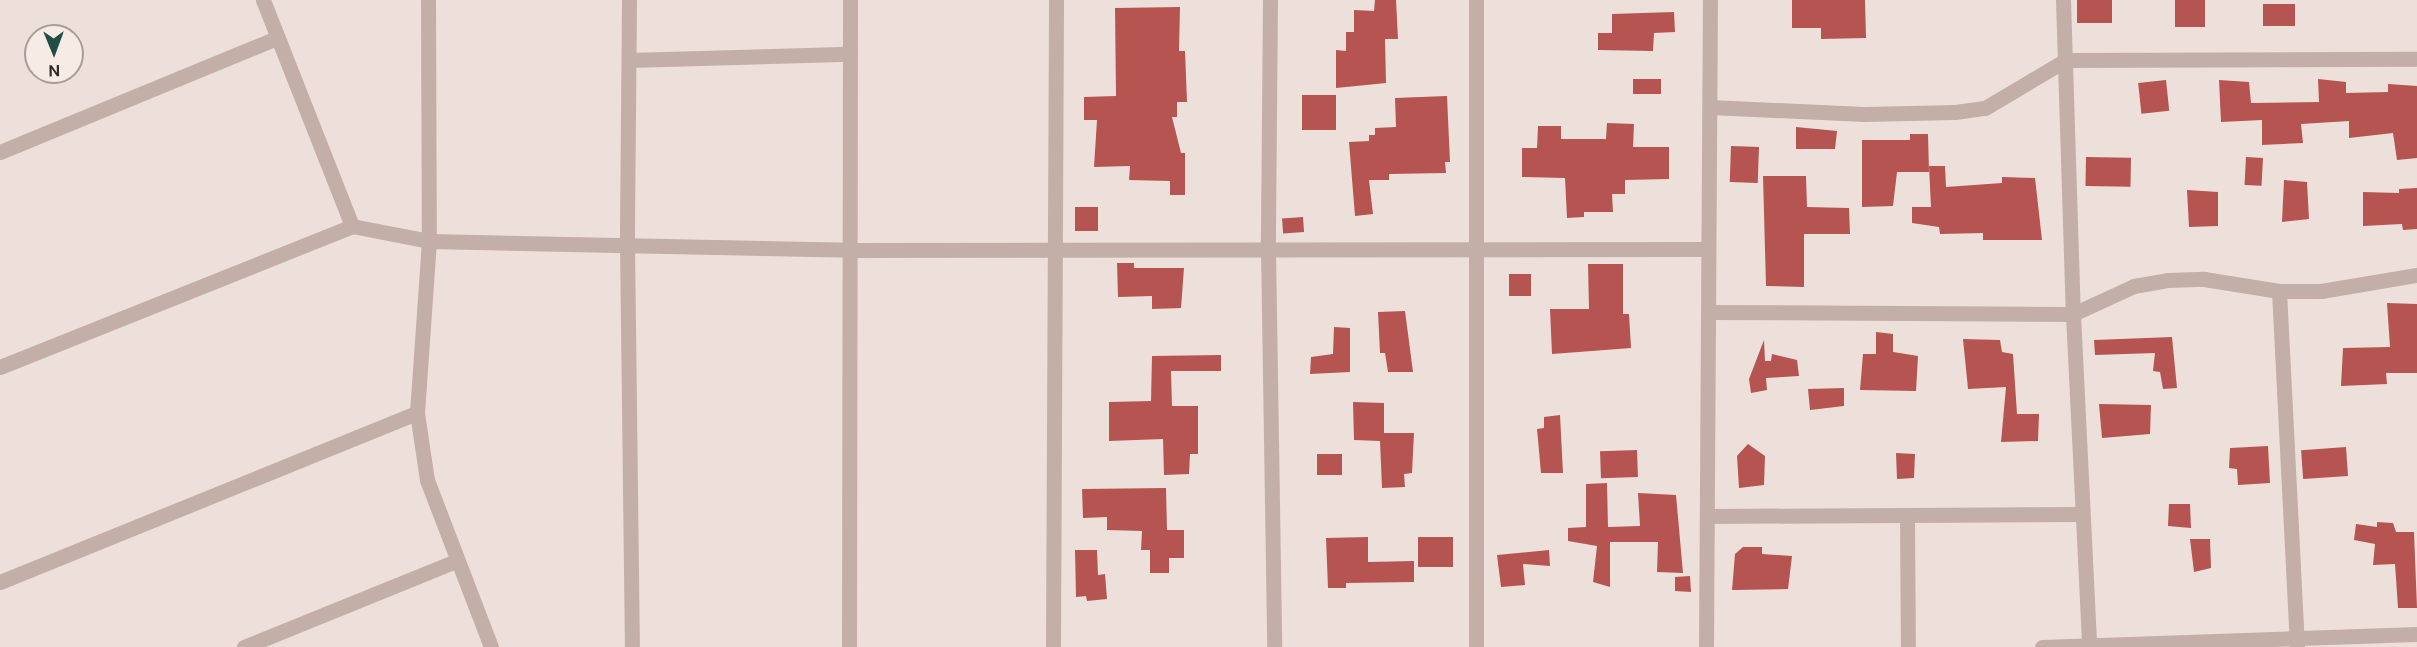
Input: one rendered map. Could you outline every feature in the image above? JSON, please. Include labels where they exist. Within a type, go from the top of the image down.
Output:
[{"type":"street","points":[[263,0],[276,38],[352,226]]},
{"type":"street","points":[[428,0],[429,241],[417,413],[427,480],[456,561],[491,647]]},
{"type":"street","points":[[629,0],[627,243],[632,647]]},
{"type":"street","points":[[849,647],[850,0]]},
{"type":"street","points":[[1053,647],[1056,0]]},
{"type":"street","points":[[1270,0],[1268,248],[1274,647]]},
{"type":"street","points":[[1476,0],[1479,250],[1476,647]]},
{"type":"street","points":[[1706,647],[1710,0]]},
{"type":"street","points":[[2063,0],[2073,314],[2089,646]]},
{"type":"street","points":[[0,152],[276,38]]},
{"type":"street","points":[[628,60],[850,54]]},
{"type":"street","points":[[1710,107],[1864,114],[1955,112],[1985,108],[2066,60],[2417,59]]},
{"type":"street","points":[[0,367],[352,226],[429,241],[627,243],[851,250],[1708,249]]},
{"type":"street","points":[[1708,312],[2073,314],[2134,286],[2168,280],[2204,279],[2279,291],[2367,286],[2417,275]]},
{"type":"street","points":[[2279,291],[2296,644]]},
{"type":"street","points":[[0,582],[417,413]]},
{"type":"street","points":[[1707,516],[1907,518],[2082,514]]},
{"type":"street","points":[[1907,518],[1908,647]]},
{"type":"street","points":[[243,647],[456,561]]},
{"type":"street","points":[[2042,647],[2296,644],[2417,634]]},
{"type":"building","points":[[1375,0],[1396,0],[1398,39],[1385,39],[1386,83],[1336,88],[1336,50],[1346,51],[1346,32],[1354,32],[1354,10],[1374,11]]},
{"type":"building","points":[[1792,0],[1865,0],[1866,38],[1821,39],[1821,28],[1792,28]]},
{"type":"building","points":[[2077,0],[2112,0],[2112,23],[2077,23]]},
{"type":"building","points":[[2175,0],[2205,0],[2205,27],[2175,27]]},
{"type":"building","points":[[2263,4],[2295,4],[2295,26],[2263,26]]},
{"type":"building","points":[[1180,7],[1179,51],[1185,51],[1187,102],[1177,102],[1177,117],[1172,117],[1181,153],[1185,153],[1185,195],[1170,195],[1170,181],[1129,180],[1130,166],[1094,167],[1097,120],[1084,120],[1084,97],[1116,96],[1115,8]]},
{"type":"building","points":[[1674,12],[1675,32],[1654,33],[1653,51],[1598,50],[1598,33],[1612,33],[1612,14]]},
{"type":"building","points":[[1633,79],[1661,79],[1661,94],[1633,94]]},
{"type":"building","points":[[2318,79],[2346,82],[2346,93],[2388,92],[2388,84],[2417,86],[2417,158],[2397,160],[2393,133],[2349,138],[2349,121],[2301,124],[2303,143],[2262,145],[2262,120],[2221,122],[2219,80],[2249,82],[2251,103],[2319,102]]},
{"type":"building","points":[[2166,80],[2169,111],[2141,114],[2138,83]]},
{"type":"building","points":[[1302,95],[1336,95],[1336,130],[1302,130]]},
{"type":"building","points":[[1447,96],[1450,162],[1445,162],[1446,173],[1389,174],[1389,180],[1369,180],[1373,214],[1355,216],[1349,142],[1369,141],[1369,135],[1375,135],[1375,128],[1396,127],[1395,98]]},
{"type":"building","points":[[1607,123],[1634,124],[1633,147],[1669,147],[1669,179],[1625,180],[1625,194],[1612,194],[1613,212],[1584,212],[1584,217],[1567,218],[1565,178],[1522,177],[1522,148],[1537,148],[1538,126],[1561,126],[1561,139],[1606,139]]},
{"type":"building","points":[[1796,127],[1837,131],[1835,149],[1796,149]]},
{"type":"building","points":[[1910,134],[1928,134],[1929,172],[1897,172],[1893,206],[1862,207],[1862,140],[1910,140]]},
{"type":"building","points":[[1731,146],[1759,147],[1758,183],[1730,182]]},
{"type":"building","points":[[2086,157],[2131,158],[2130,187],[2085,186]]},
{"type":"building","points":[[2246,157],[2263,158],[2262,186],[2245,185]]},
{"type":"building","points":[[1929,166],[1945,166],[1946,187],[2002,183],[2002,177],[2035,178],[2042,240],[1983,240],[1983,233],[1940,234],[1939,227],[1912,223],[1912,207],[1931,207]]},
{"type":"building","points":[[1763,176],[1806,176],[1807,207],[1849,208],[1850,234],[1804,234],[1804,287],[1766,286]]},
{"type":"building","points":[[2284,180],[2307,182],[2309,219],[2282,222]]},
{"type":"building","points":[[2417,188],[2417,229],[2403,230],[2402,224],[2363,226],[2363,192],[2399,193],[2399,189]]},
{"type":"building","points":[[2187,190],[2218,192],[2218,226],[2189,227]]},
{"type":"building","points":[[1075,207],[1098,207],[1098,231],[1075,231]]},
{"type":"building","points":[[1303,217],[1304,232],[1283,233],[1282,218]]},
{"type":"building","points":[[1117,263],[1134,263],[1134,268],[1184,268],[1181,308],[1152,309],[1152,296],[1118,297]]},
{"type":"building","points":[[1588,264],[1623,264],[1623,314],[1629,314],[1631,348],[1552,354],[1550,309],[1589,309]]},
{"type":"building","points":[[1509,274],[1531,274],[1531,296],[1509,296]]},
{"type":"building","points":[[2387,303],[2417,304],[2417,373],[2386,373],[2387,384],[2341,386],[2343,348],[2390,347]]},
{"type":"building","points":[[1405,311],[1413,372],[1388,372],[1385,353],[1380,353],[1378,312]]},
{"type":"building","points":[[1334,327],[1350,328],[1350,372],[1310,374],[1311,357],[1333,354]]},
{"type":"building","points":[[1876,332],[1893,334],[1893,352],[1918,356],[1916,391],[1860,390],[1863,354],[1876,354]]},
{"type":"building","points":[[2172,337],[2177,388],[2163,389],[2160,372],[2153,371],[2155,353],[2095,355],[2094,340]]},
{"type":"building","points":[[1963,339],[2000,340],[2002,352],[2013,354],[2017,414],[2039,414],[2038,441],[2001,442],[2006,387],[1968,389]]},
{"type":"building","points":[[1764,340],[1765,361],[1771,361],[1772,354],[1797,360],[1799,376],[1766,378],[1767,390],[1751,393],[1749,379]]},
{"type":"building","points":[[1221,355],[1221,371],[1171,371],[1172,406],[1198,406],[1198,454],[1190,454],[1189,474],[1164,475],[1163,439],[1109,441],[1109,402],[1151,401],[1152,356]]},
{"type":"building","points":[[1844,388],[1844,406],[1810,410],[1808,389]]},
{"type":"building","points":[[1353,402],[1384,403],[1384,433],[1414,433],[1412,473],[1404,474],[1405,487],[1382,488],[1380,441],[1354,440]]},
{"type":"building","points":[[2099,404],[2151,405],[2150,434],[2102,438]]},
{"type":"building","points":[[1560,415],[1563,473],[1541,473],[1537,429],[1544,428],[1544,417]]},
{"type":"building","points":[[1748,444],[1765,456],[1764,485],[1739,488],[1737,456]]},
{"type":"building","points":[[2268,446],[2270,483],[2238,485],[2237,469],[2229,468],[2230,448]]},
{"type":"building","points":[[2346,447],[2348,476],[2303,479],[2301,450]]},
{"type":"building","points":[[1637,450],[1638,477],[1601,478],[1600,451]]},
{"type":"building","points":[[1896,453],[1915,454],[1914,478],[1897,479]]},
{"type":"building","points":[[1317,454],[1342,454],[1342,475],[1317,475]]},
{"type":"building","points":[[1607,483],[1608,527],[1640,526],[1638,493],[1676,495],[1683,573],[1657,572],[1658,542],[1610,542],[1610,587],[1593,582],[1597,546],[1568,541],[1568,528],[1586,527],[1586,484]]},
{"type":"building","points":[[1166,488],[1167,530],[1184,530],[1184,558],[1169,558],[1169,573],[1150,573],[1150,550],[1141,550],[1142,531],[1107,530],[1107,517],[1083,518],[1082,489]]},
{"type":"building","points":[[2169,504],[2190,504],[2191,528],[2168,526]]},
{"type":"building","points":[[2377,522],[2393,523],[2396,532],[2414,532],[2417,608],[2398,608],[2395,564],[2373,565],[2375,544],[2354,540],[2356,524],[2377,527]]},
{"type":"building","points":[[1368,537],[1368,562],[1414,561],[1414,582],[1346,583],[1346,588],[1328,588],[1326,538]]},
{"type":"building","points":[[1418,537],[1453,537],[1453,567],[1418,567]]},
{"type":"building","points":[[2190,539],[2210,539],[2211,568],[2194,572]]},
{"type":"building","points":[[1743,547],[1762,547],[1762,554],[1792,556],[1788,589],[1732,590],[1735,554]]},
{"type":"building","points":[[1075,550],[1097,550],[1098,575],[1105,574],[1107,599],[1087,601],[1086,596],[1076,597]]},
{"type":"building","points":[[1549,550],[1550,566],[1523,564],[1525,585],[1501,587],[1497,555]]},
{"type":"building","points":[[1690,576],[1691,592],[1675,591],[1675,577]]}]
